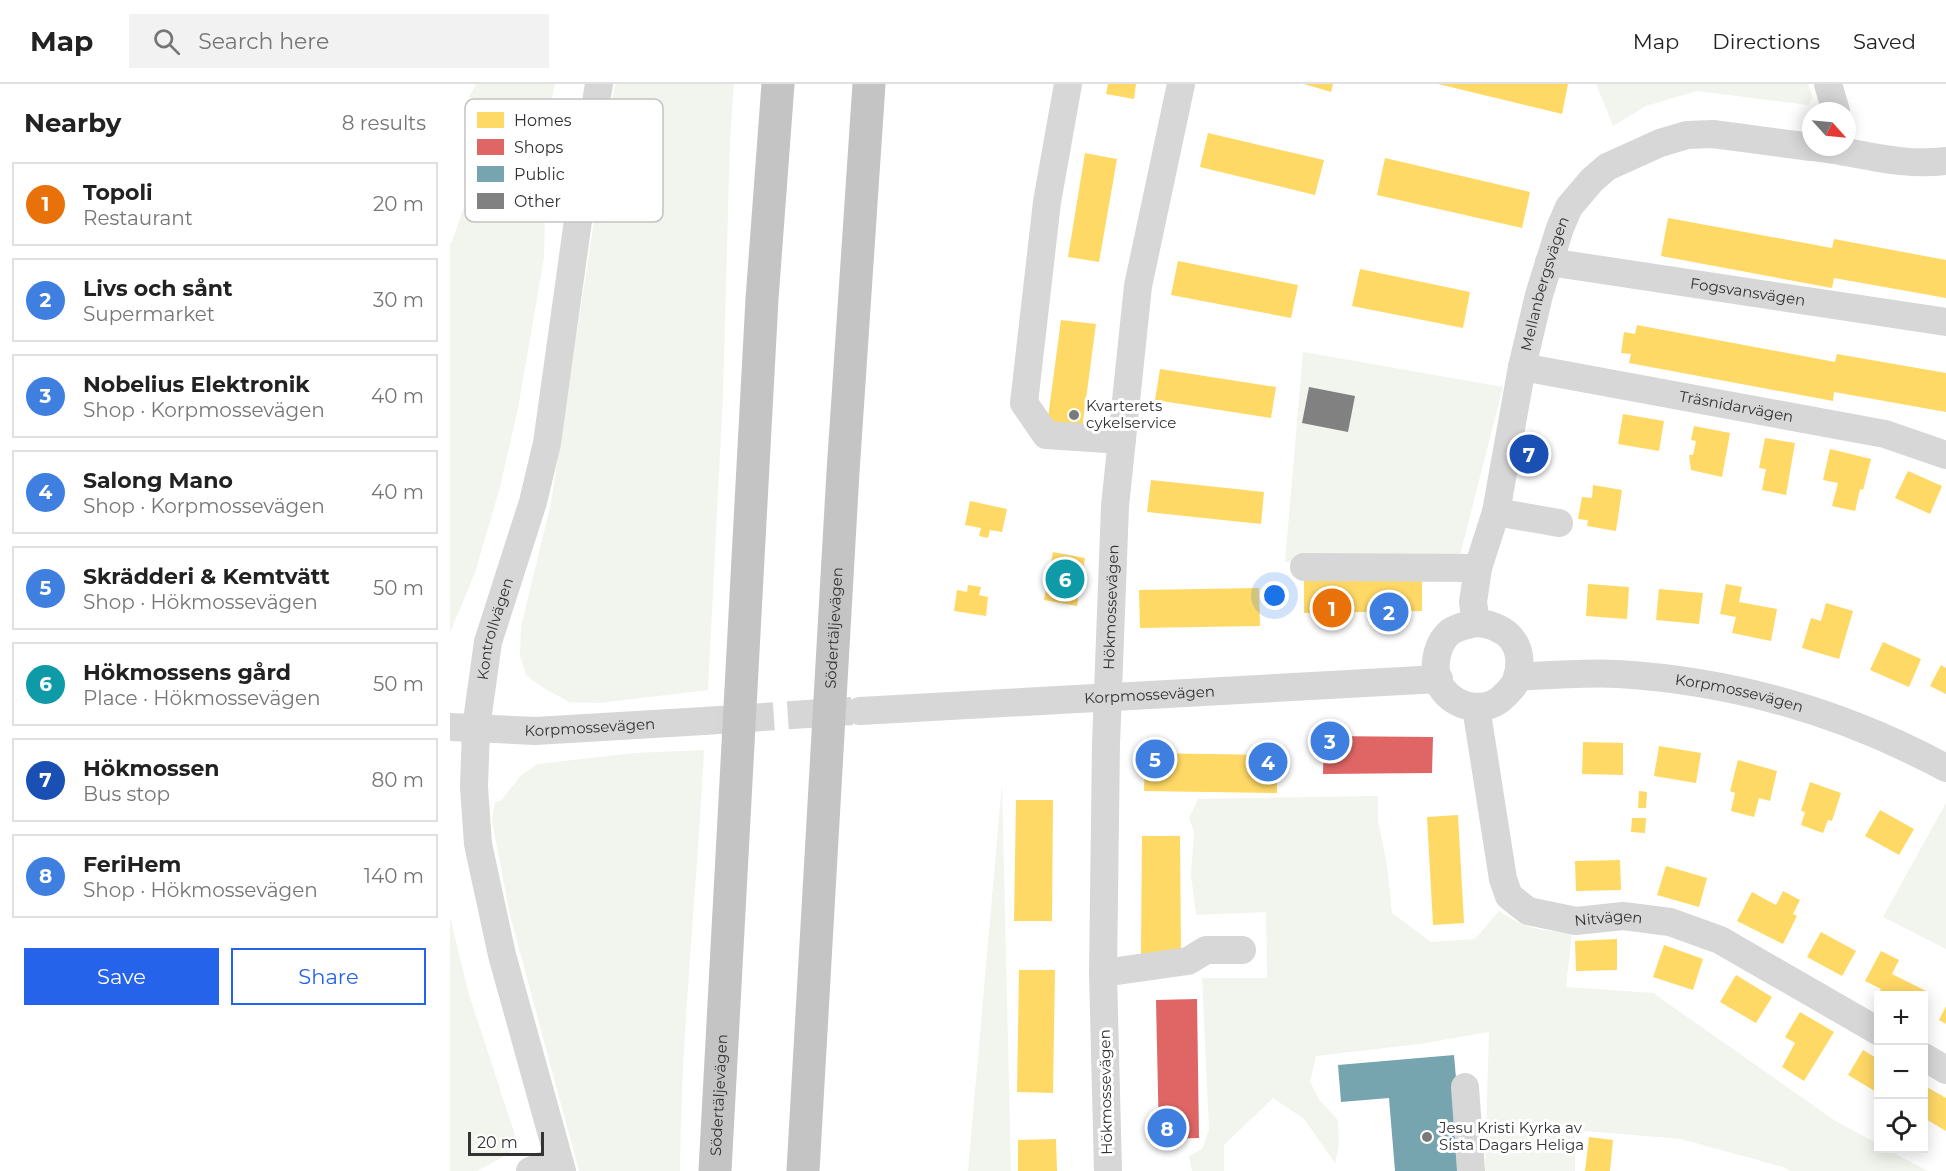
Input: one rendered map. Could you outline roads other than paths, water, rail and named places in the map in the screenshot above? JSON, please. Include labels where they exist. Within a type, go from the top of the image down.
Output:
[{"type":"highway","name":"Södertäljevägen","points":[[715,1171],[762,299],[778,84]]},
{"type":"highway","name":"Södertäljevägen","points":[[803,1171],[842,496],[869,84]]},
{"type":"street","name":"Kontrollvägen","points":[[597,99],[600,84]]},
{"type":"street","points":[[1068,84],[1047,202],[1024,403],[1046,435],[1122,440]]},
{"type":"street","name":"Hökmossevägen","points":[[1108,1171],[1103,973],[1108,696],[1115,506],[1138,286],[1181,84]]},
{"type":"street","points":[[1828,84],[1833,102]]},
{"type":"street","name":"Mellanbergsvägen","points":[[1476,623],[1473,602],[1479,567],[1496,512],[1522,367],[1539,296],[1560,228],[1569,207],[1580,192],[1607,167],[1660,143],[1687,135],[1713,134],[1802,146]]},
{"type":"street","name":"Mellanbergsvägen","points":[[1856,152],[1893,162],[1946,161]]},
{"type":"street","name":"Kontrollvägen","points":[[560,1165],[502,955],[478,844],[474,787],[463,727],[533,502],[547,443],[578,222]]},
{"type":"street","name":"Fogsvansvägen","points":[[1549,262],[1946,322]]},
{"type":"street","name":"Träsnidarvägen","points":[[1522,367],[1885,434],[1946,455]]},
{"type":"street","points":[[1496,512],[1559,524]]},
{"type":"street","points":[[1304,567],[1479,567]]},
{"type":"street","points":[[1476,623],[1497,627],[1506,632],[1518,648],[1520,668],[1517,677],[1515,685],[1496,704],[1476,707],[1464,705],[1443,690],[1439,679],[1436,662],[1442,642],[1451,631],[1476,623]]},
{"type":"street","name":"Korpmossevägen","points":[[1517,677],[1617,674],[1733,688],[1832,716],[1880,735],[1946,768]]},
{"type":"street","name":"Korpmossevägen","points":[[860,711],[1439,679]]},
{"type":"street","name":"Nitvägen","points":[[1476,707],[1503,879],[1509,896],[1528,911],[1576,921],[1623,916],[1670,922],[1720,940],[1874,1029]]},
{"type":"street","name":"Korpmossevägen","points":[[463,727],[535,731],[704,721]]},
{"type":"street","points":[[1103,973],[1188,961],[1206,950],[1242,950]]},
{"type":"street","points":[[1928,1060],[1946,1070]]},
{"type":"street","points":[[1465,1087],[1471,1171]]},
{"type":"street","points":[[530,1171],[560,1165]]},
{"type":"tunnel","points":[[704,721],[852,711]]},
{"type":"place","name":"Kvarterets cykelservice","points":[[1074,415]]},
{"type":"place","name":"Hökmossen","points":[[1529,454]]},
{"type":"place","name":"Hökmossens gård","points":[[1065,579]]},
{"type":"place","name":"Topoli","points":[[1332,608]]},
{"type":"place","name":"Livs och sånt","points":[[1389,612]]},
{"type":"place","name":"Nobelius Elektronik","points":[[1330,741]]},
{"type":"place","name":"Skrädderi & Kemtvätt","points":[[1155,759]]},
{"type":"place","name":"Salong Mano","points":[[1268,762]]},
{"type":"place","name":"FeriHem","points":[[1167,1128]]},
{"type":"place","name":"Jesu Kristi Kyrka av Sista Dagars Heliga","points":[[1427,1137]]}]
